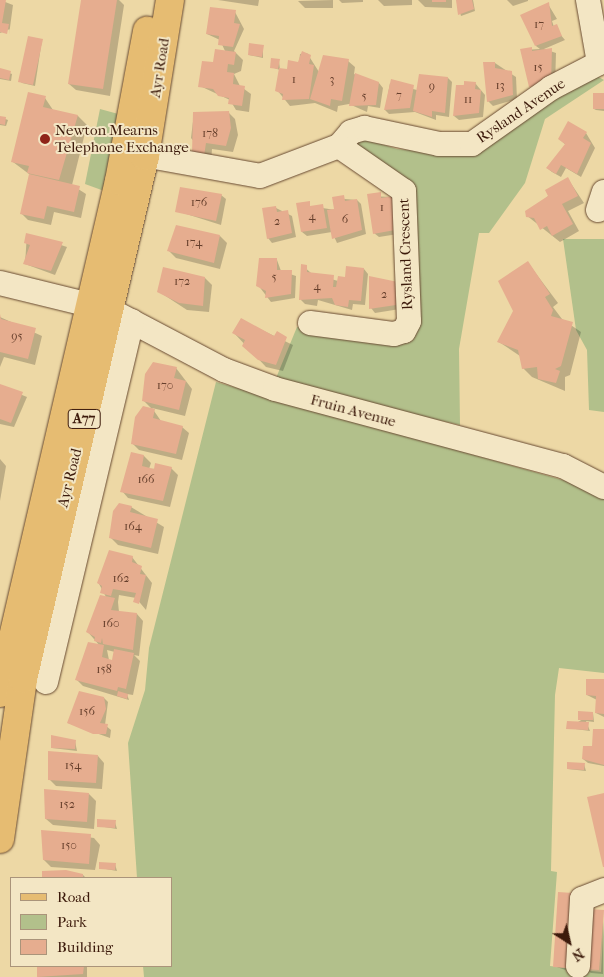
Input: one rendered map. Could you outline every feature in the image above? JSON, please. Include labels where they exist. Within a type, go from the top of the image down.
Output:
[{"type":"main road","name":"Ayr Road","points":[[0,839],[5,748],[111,313],[135,154],[152,0]]},
{"type":"main road","name":"Ayr Road","points":[[135,154],[170,0]]},
{"type":"main road","name":"Ayr Road","points":[[0,693],[111,313]]},
{"type":"street","name":"Rysland Avenue","points":[[135,154],[260,176],[339,146],[352,132],[364,128],[439,144],[472,144],[551,88],[601,65],[588,0]]},
{"type":"street","name":"Rysland Crescent","points":[[310,323],[394,334],[404,331],[409,322],[404,191],[339,146]]},
{"type":"street","name":"Fruin Avenue","points":[[0,283],[111,313],[224,370],[275,390],[563,466],[604,487]]},
{"type":"street","name":"Ayr Road","points":[[46,682],[111,313]]},
{"type":"street","points":[[578,966],[582,899],[604,890]]},
{"type":"green space","points":[[595,75],[604,80],[545,119],[525,183],[489,233],[479,233],[459,349],[460,425],[274,383],[297,327],[396,345],[412,206],[353,147],[360,137],[397,149],[446,153],[477,149]]},
{"type":"green space","points":[[100,109],[122,115],[107,192],[85,184]]},
{"type":"green space","points":[[563,239],[604,239],[604,412],[589,410],[587,350],[576,330]]},
{"type":"green space","points":[[216,382],[584,486],[604,498],[604,673],[559,668],[555,695],[551,871],[557,872],[550,966],[601,972],[604,919],[604,977],[144,977],[143,967],[172,967],[172,877],[137,877],[128,743],[145,690],[149,648]]},
{"type":"building","points":[[0,0],[6,0],[2,23],[9,24],[7,34],[0,32]]},
{"type":"building","points":[[81,0],[117,0],[103,89],[68,84]]},
{"type":"building","points":[[432,0],[446,0],[446,2],[432,2]]},
{"type":"building","points":[[456,0],[472,0],[474,9],[458,15]]},
{"type":"building","points":[[549,2],[552,26],[557,24],[562,36],[535,46],[520,15]]},
{"type":"building","points":[[210,7],[236,10],[234,23],[240,24],[233,47],[218,45],[219,36],[206,34]]},
{"type":"building","points":[[28,36],[43,39],[33,85],[18,82]]},
{"type":"building","points":[[249,43],[264,45],[262,57],[248,55]]},
{"type":"building","points":[[532,47],[532,51],[552,48],[551,84],[529,87],[520,49]]},
{"type":"building","points":[[215,49],[236,52],[234,65],[228,64],[227,72],[234,73],[233,84],[245,86],[242,106],[228,104],[229,98],[218,96],[213,89],[198,87],[202,61],[213,62]]},
{"type":"building","points":[[302,51],[311,55],[309,64],[314,65],[309,99],[282,100],[283,94],[275,91],[279,68],[287,69],[288,60],[298,62]]},
{"type":"building","points":[[323,55],[349,59],[342,101],[331,99],[330,106],[310,99]]},
{"type":"building","points":[[271,58],[280,59],[278,69],[270,68]]},
{"type":"building","points":[[483,62],[495,62],[495,68],[512,71],[513,95],[487,102]]},
{"type":"building","points":[[0,68],[11,71],[9,80],[0,78]]},
{"type":"building","points":[[355,73],[379,82],[376,105],[349,106]]},
{"type":"building","points":[[419,74],[448,77],[445,113],[432,111],[432,117],[413,111]]},
{"type":"building","points":[[391,79],[414,85],[410,108],[384,110]]},
{"type":"building","points":[[464,81],[476,82],[475,89],[481,90],[479,113],[453,116],[456,85],[464,85]]},
{"type":"building","name":"Newton Mearns Telephone Exchange","points":[[28,92],[46,96],[43,107],[78,115],[59,180],[27,173],[29,166],[11,162]]},
{"type":"building","points":[[593,93],[604,93],[604,109],[593,109]]},
{"type":"building","points":[[229,111],[231,128],[226,146],[206,143],[204,156],[192,154],[193,112]]},
{"type":"building","points":[[0,116],[6,117],[5,125],[0,124]]},
{"type":"building","points":[[568,121],[587,132],[583,138],[591,143],[577,174],[561,165],[556,174],[546,168],[565,144],[558,139]]},
{"type":"building","points":[[29,174],[80,186],[74,212],[47,206],[44,219],[20,214]]},
{"type":"building","points":[[568,177],[578,196],[562,204],[573,224],[552,236],[547,226],[540,230],[534,218],[526,217],[525,211],[548,196],[545,190]]},
{"type":"building","points":[[180,187],[222,194],[216,221],[175,212]]},
{"type":"building","points":[[381,192],[381,198],[394,196],[398,218],[393,219],[395,230],[373,234],[367,194]]},
{"type":"building","points":[[344,195],[345,201],[357,199],[362,230],[332,239],[327,210],[334,209],[332,197]]},
{"type":"building","points":[[310,201],[310,206],[323,204],[327,228],[301,232],[296,203]]},
{"type":"building","points":[[276,206],[277,212],[288,210],[292,233],[267,239],[262,208]]},
{"type":"building","points":[[176,225],[220,235],[214,263],[167,251]]},
{"type":"building","points":[[26,233],[63,242],[51,271],[23,264],[30,245],[24,243]]},
{"type":"building","points":[[259,258],[277,258],[277,270],[292,270],[291,294],[265,298],[266,291],[256,286]]},
{"type":"building","points":[[528,261],[550,294],[545,297],[553,310],[551,316],[573,322],[561,366],[555,369],[560,371],[556,383],[538,379],[537,367],[522,369],[518,350],[497,342],[513,311],[498,281]]},
{"type":"building","points":[[301,264],[307,265],[307,272],[334,275],[333,287],[336,287],[338,276],[345,277],[346,266],[364,268],[361,301],[349,300],[348,307],[335,305],[332,298],[299,300]]},
{"type":"building","points":[[163,267],[205,277],[203,306],[179,303],[157,292]]},
{"type":"building","points":[[369,276],[398,282],[396,305],[369,309]]},
{"type":"building","points":[[0,314],[1,319],[36,328],[28,359],[0,352]]},
{"type":"building","points":[[241,318],[274,336],[277,331],[287,337],[276,365],[258,360],[242,346],[245,340],[232,333]]},
{"type":"building","points":[[153,362],[177,367],[174,378],[186,381],[179,410],[142,401],[145,374]]},
{"type":"building","points":[[0,384],[23,392],[11,423],[0,419]]},
{"type":"building","points":[[143,406],[155,409],[153,418],[183,426],[176,454],[131,444],[135,417]]},
{"type":"building","points":[[131,452],[144,455],[142,466],[154,469],[155,463],[172,467],[163,501],[120,492]]},
{"type":"building","points":[[119,503],[132,506],[130,512],[158,519],[151,548],[109,538],[113,511]]},
{"type":"building","points":[[109,550],[133,556],[132,562],[142,566],[140,574],[146,575],[139,604],[133,602],[136,593],[113,589],[111,596],[100,593],[102,586],[97,583]]},
{"type":"building","points":[[100,595],[115,598],[111,610],[137,613],[133,650],[103,644],[102,638],[101,643],[94,641],[95,637],[86,632]]},
{"type":"building","points":[[88,642],[104,645],[102,657],[112,660],[114,649],[134,653],[126,689],[118,687],[117,691],[75,680]]},
{"type":"building","points":[[586,679],[604,679],[604,714],[595,713],[596,696],[586,695]]},
{"type":"building","points":[[79,691],[104,697],[106,709],[100,723],[108,724],[106,734],[93,734],[67,723]]},
{"type":"building","points":[[118,691],[128,694],[127,699],[117,696]]},
{"type":"building","points":[[578,711],[593,712],[593,720],[578,720]]},
{"type":"building","points":[[567,721],[589,722],[588,730],[566,729]]},
{"type":"building","points":[[593,729],[604,729],[604,765],[582,759],[583,746],[592,746]]},
{"type":"building","points":[[51,735],[76,740],[75,749],[51,748]]},
{"type":"building","points":[[48,751],[98,755],[96,783],[48,780]]},
{"type":"building","points":[[567,762],[585,763],[584,770],[567,769]]},
{"type":"building","points":[[44,789],[89,793],[87,822],[45,819]]},
{"type":"building","points":[[604,793],[604,867],[603,867],[587,797]]},
{"type":"building","points":[[97,819],[116,820],[115,828],[97,827]]},
{"type":"building","points":[[41,830],[91,834],[89,864],[43,860]]},
{"type":"building","points":[[99,862],[116,863],[115,870],[99,869]]},
{"type":"building","points":[[66,870],[83,874],[83,877],[42,877],[42,871]]},
{"type":"building","points":[[558,892],[573,893],[567,968],[553,967]]},
{"type":"building","points":[[589,909],[604,910],[599,970],[585,969]]},
{"type":"building","points":[[37,967],[84,967],[83,974],[37,977]]},
{"type":"place","name":"Newton Mearns Telephone Exchange","points":[[45,139]]}]
